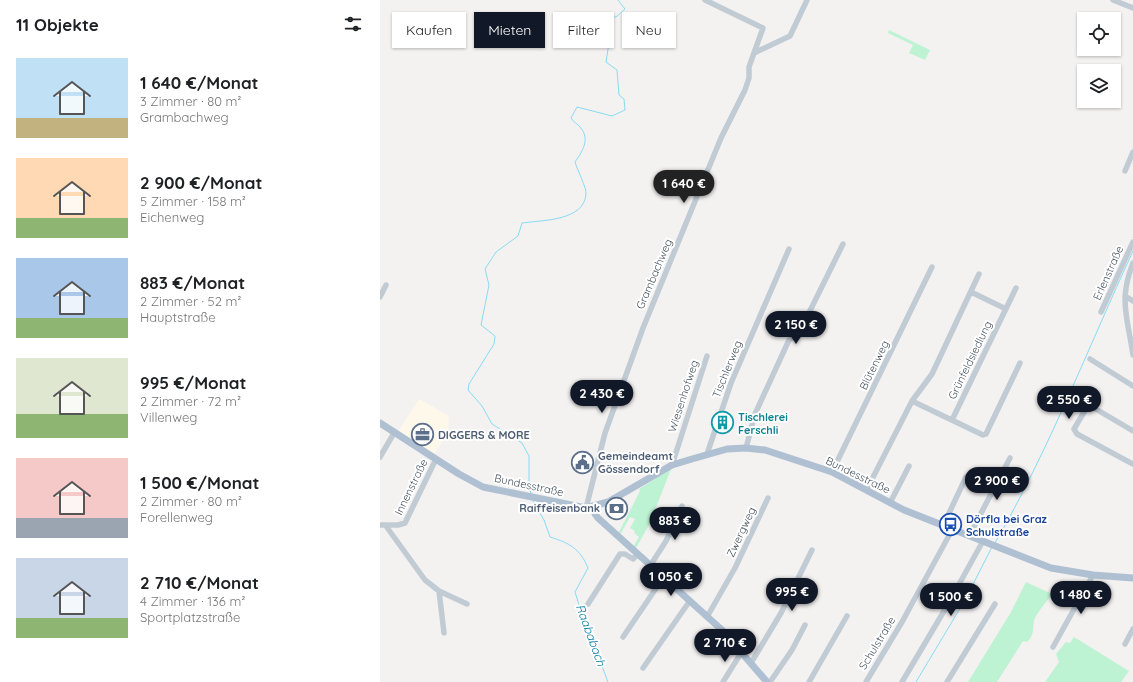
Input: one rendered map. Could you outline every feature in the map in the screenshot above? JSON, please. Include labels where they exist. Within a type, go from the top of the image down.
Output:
[{"type":"main road","name":"Bundesstraße","points":[[380,423],[471,482],[483,487],[586,508],[625,494],[672,465],[727,449],[746,448],[766,450],[832,472],[867,489],[890,503],[952,530],[1051,568],[1093,576],[1133,578]]},
{"type":"main road","points":[[594,506],[598,518],[722,630],[741,653],[769,682]]},
{"type":"street","name":"Grambachweg","points":[[586,508],[605,433],[643,328],[716,152],[745,90],[749,78],[749,67],[763,28],[705,0]]},
{"type":"street","points":[[754,54],[790,36],[807,0]]},
{"type":"street","points":[[1113,0],[1133,8]]},
{"type":"street","points":[[1126,171],[1133,152]]},
{"type":"street","name":"Erlenstraße","points":[[1102,312],[1133,242]]},
{"type":"street","points":[[746,448],[756,414],[789,340],[799,333],[843,244]]},
{"type":"street","name":"Tischlerweg","points":[[707,454],[731,383],[790,249]]},
{"type":"street","name":"Erlenstraße","points":[[1133,263],[1127,281],[1125,296],[1125,315],[1133,355]]},
{"type":"street","name":"Blütenweg","points":[[832,472],[932,267]]},
{"type":"street","points":[[867,489],[912,401],[932,374],[979,274]]},
{"type":"street","points":[[380,290],[386,286],[380,298]]},
{"type":"street","name":"Grünfeldsiedlung","points":[[952,420],[1016,288]]},
{"type":"street","points":[[971,292],[1006,309]]},
{"type":"street","points":[[1125,296],[1133,301]]},
{"type":"street","name":"Wiesenhofweg","points":[[672,465],[707,356]]},
{"type":"street","points":[[1090,359],[1133,386]]},
{"type":"street","points":[[912,401],[980,434],[986,434],[1020,363]]},
{"type":"street","points":[[1133,431],[1090,405],[1087,407],[1074,429],[1077,434],[1133,464]]},
{"type":"street","points":[[380,457],[394,433]]},
{"type":"street","points":[[970,536],[1010,458]]},
{"type":"street","name":"Innenstraße","points":[[383,526],[405,523],[410,517],[423,483],[436,459]]},
{"type":"street","points":[[890,503],[909,466]]},
{"type":"street","points":[[943,526],[966,476]]},
{"type":"street","name":"Zwergweg","points":[[708,617],[736,568],[768,498]]},
{"type":"street","points":[[650,566],[666,541],[682,506]]},
{"type":"street","points":[[392,534],[397,525]]},
{"type":"street","points":[[383,526],[392,534],[422,577],[439,591],[467,604]]},
{"type":"street","name":"Schulstraße","points":[[866,682],[902,622],[952,530]]},
{"type":"street","points":[[902,682],[983,541]]},
{"type":"street","points":[[751,663],[781,613],[812,550]]},
{"type":"street","points":[[588,604],[620,554],[625,554],[631,559],[637,554]]},
{"type":"street","points":[[1053,646],[1093,576]]},
{"type":"street","points":[[623,637],[663,578]]},
{"type":"street","points":[[439,591],[444,633]]},
{"type":"street","points":[[643,668],[690,602]]},
{"type":"street","points":[[947,682],[995,604]]},
{"type":"street","points":[[809,682],[847,616]]},
{"type":"street","points":[[769,682],[792,650],[805,625]]},
{"type":"street","points":[[1125,644],[1133,629]]},
{"type":"street","points":[[723,682],[741,653]]},
{"type":"shaded area","points":[[419,399],[449,416],[448,433],[433,456],[398,432]]},
{"type":"green space","points":[[889,30],[930,50],[925,60],[909,53],[913,45],[888,33]]},
{"type":"green space","points":[[671,469],[650,523],[635,550],[633,547],[639,537],[634,533],[635,531],[630,528],[635,519],[630,517],[620,535],[618,534],[640,491],[639,489]]},
{"type":"green space","points":[[1026,582],[1052,594],[1035,618],[1031,637],[1027,642],[1023,641],[997,682],[968,682],[1011,612]]},
{"type":"green space","points":[[1074,637],[1129,671],[1121,682],[1045,682],[1059,662],[1056,654],[1066,642],[1070,643]]},
{"type":"waterway","name":"Raababach","points":[[531,494],[529,486],[529,456],[522,443],[492,424],[482,406],[468,390],[469,384],[494,344],[495,336],[481,325],[489,285],[485,269],[496,252],[518,236],[522,223],[561,218],[578,210],[584,203],[586,191],[575,162],[584,145],[585,136],[580,127],[571,118],[577,107],[612,116],[625,110],[624,99],[619,95],[617,70],[606,62],[609,43],[604,26],[604,17],[616,17],[625,9],[618,0]]},
{"type":"waterway","points":[[995,543],[1015,508],[1051,435],[1133,251]]},
{"type":"waterway","name":"Raababach","points":[[533,501],[544,520],[550,537],[569,544],[578,551],[588,568],[575,592],[608,682]]},
{"type":"waterway","points":[[916,682],[965,600],[992,547]]},
{"type":"place","name":"Tischlerei Ferschli","points":[[722,423]]},
{"type":"place","name":"DIGGERS & MORE","points":[[422,435]]},
{"type":"place","name":"Gemeindeamt Gössendorf","points":[[583,462]]},
{"type":"place","name":"Raiffeisenbank","points":[[616,508]]},
{"type":"place","name":"Dörfla bei Graz Schulstraße","points":[[950,525]]}]
